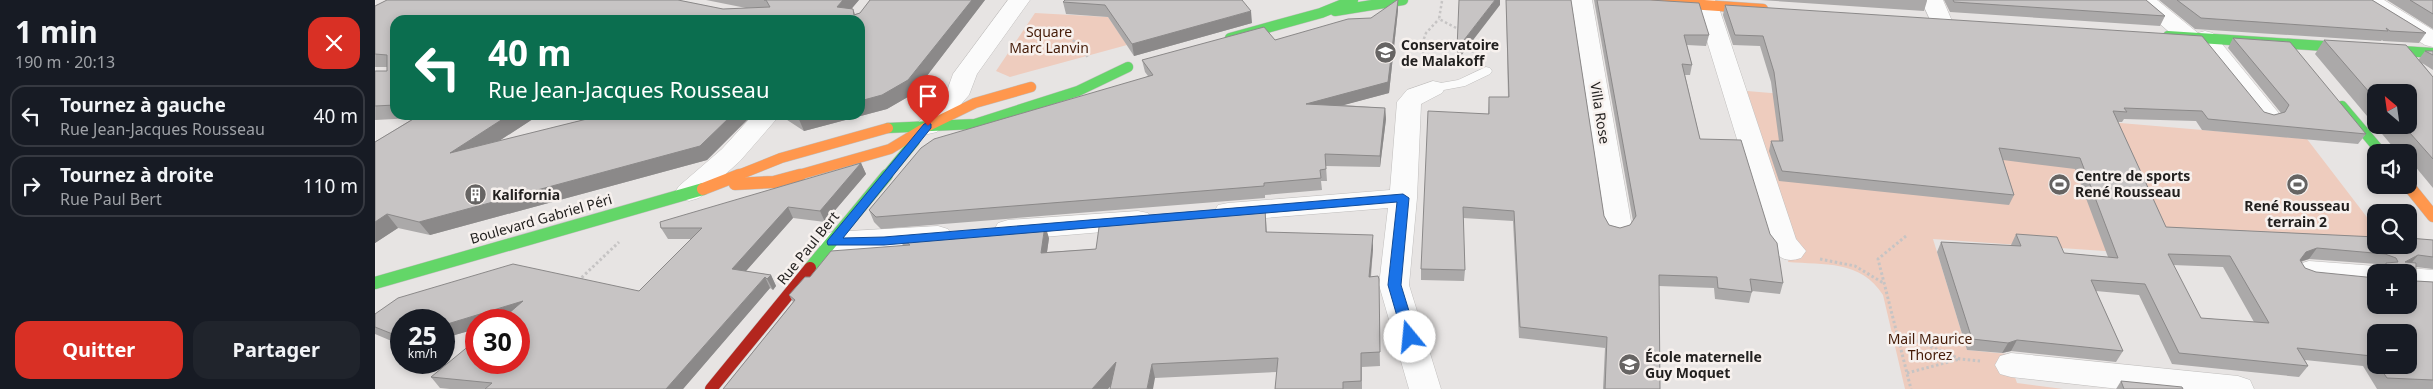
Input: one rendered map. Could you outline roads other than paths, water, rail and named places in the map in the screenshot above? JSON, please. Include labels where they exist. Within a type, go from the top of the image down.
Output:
[{"type":"main road","points":[[1220,41],[1321,12],[1353,0]]},
{"type":"main road","points":[[1321,12],[1378,6],[1403,0]]},
{"type":"main road","points":[[1630,0],[1775,10]]},
{"type":"main road","points":[[2159,35],[2433,53]]},
{"type":"main road","points":[[2292,44],[2302,56]]},
{"type":"main road","name":"Boulevard Gabriel Péri","points":[[375,283],[716,185],[781,158],[884,128],[975,124],[1078,92],[1132,65],[1088,73]]},
{"type":"main road","name":"Boulevard Gabriel Péri","points":[[716,185],[774,182],[890,149],[928,126],[975,104],[1044,83]]},
{"type":"main road","points":[[2333,94],[2374,144]]},
{"type":"main road","name":"Rue Paul Bert","points":[[711,389],[928,126]]},
{"type":"main road","points":[[2415,194],[2433,216]]},
{"type":"street","points":[[928,126],[960,90],[965,74],[1019,0]]},
{"type":"street","name":"Villa Rose","points":[[1581,0],[1618,227]]},
{"type":"street","points":[[2143,0],[2197,38],[2268,116]]},
{"type":"street","points":[[2369,0],[2433,40]]},
{"type":"street","points":[[1707,5],[1783,244],[1791,252]]},
{"type":"street","points":[[1425,389],[1394,285],[1403,198],[1409,102],[1432,80]]},
{"type":"street","points":[[689,192],[731,155],[762,120]]},
{"type":"street","points":[[1203,214],[1403,198]]},
{"type":"street","points":[[833,242],[1163,218]]},
{"type":"street","points":[[2309,271],[2367,276]]},
{"type":"street","points":[[2417,280],[2433,281]]},
{"type":"street","points":[[2011,365],[2238,389]]},
{"type":"lane","points":[[1432,80],[1461,83],[1486,71]]},
{"type":"place","name":"Conservatoire de Malakoff","points":[[1385,53]]},
{"type":"place","name":"Centre de sports René Rousseau","points":[[2059,184]]},
{"type":"place","name":"René Rousseau terrain 2","points":[[2297,184]]},
{"type":"place","name":"Kalifornia","points":[[476,195]]},
{"type":"place","name":"École maternelle Guy Moquet","points":[[1629,365]]},
{"type":"park label","name":"Square Marc Lanvin","points":[[1049,40]]},
{"type":"park label","name":"Mail Maurice Thorez","points":[[1930,348]]}]
